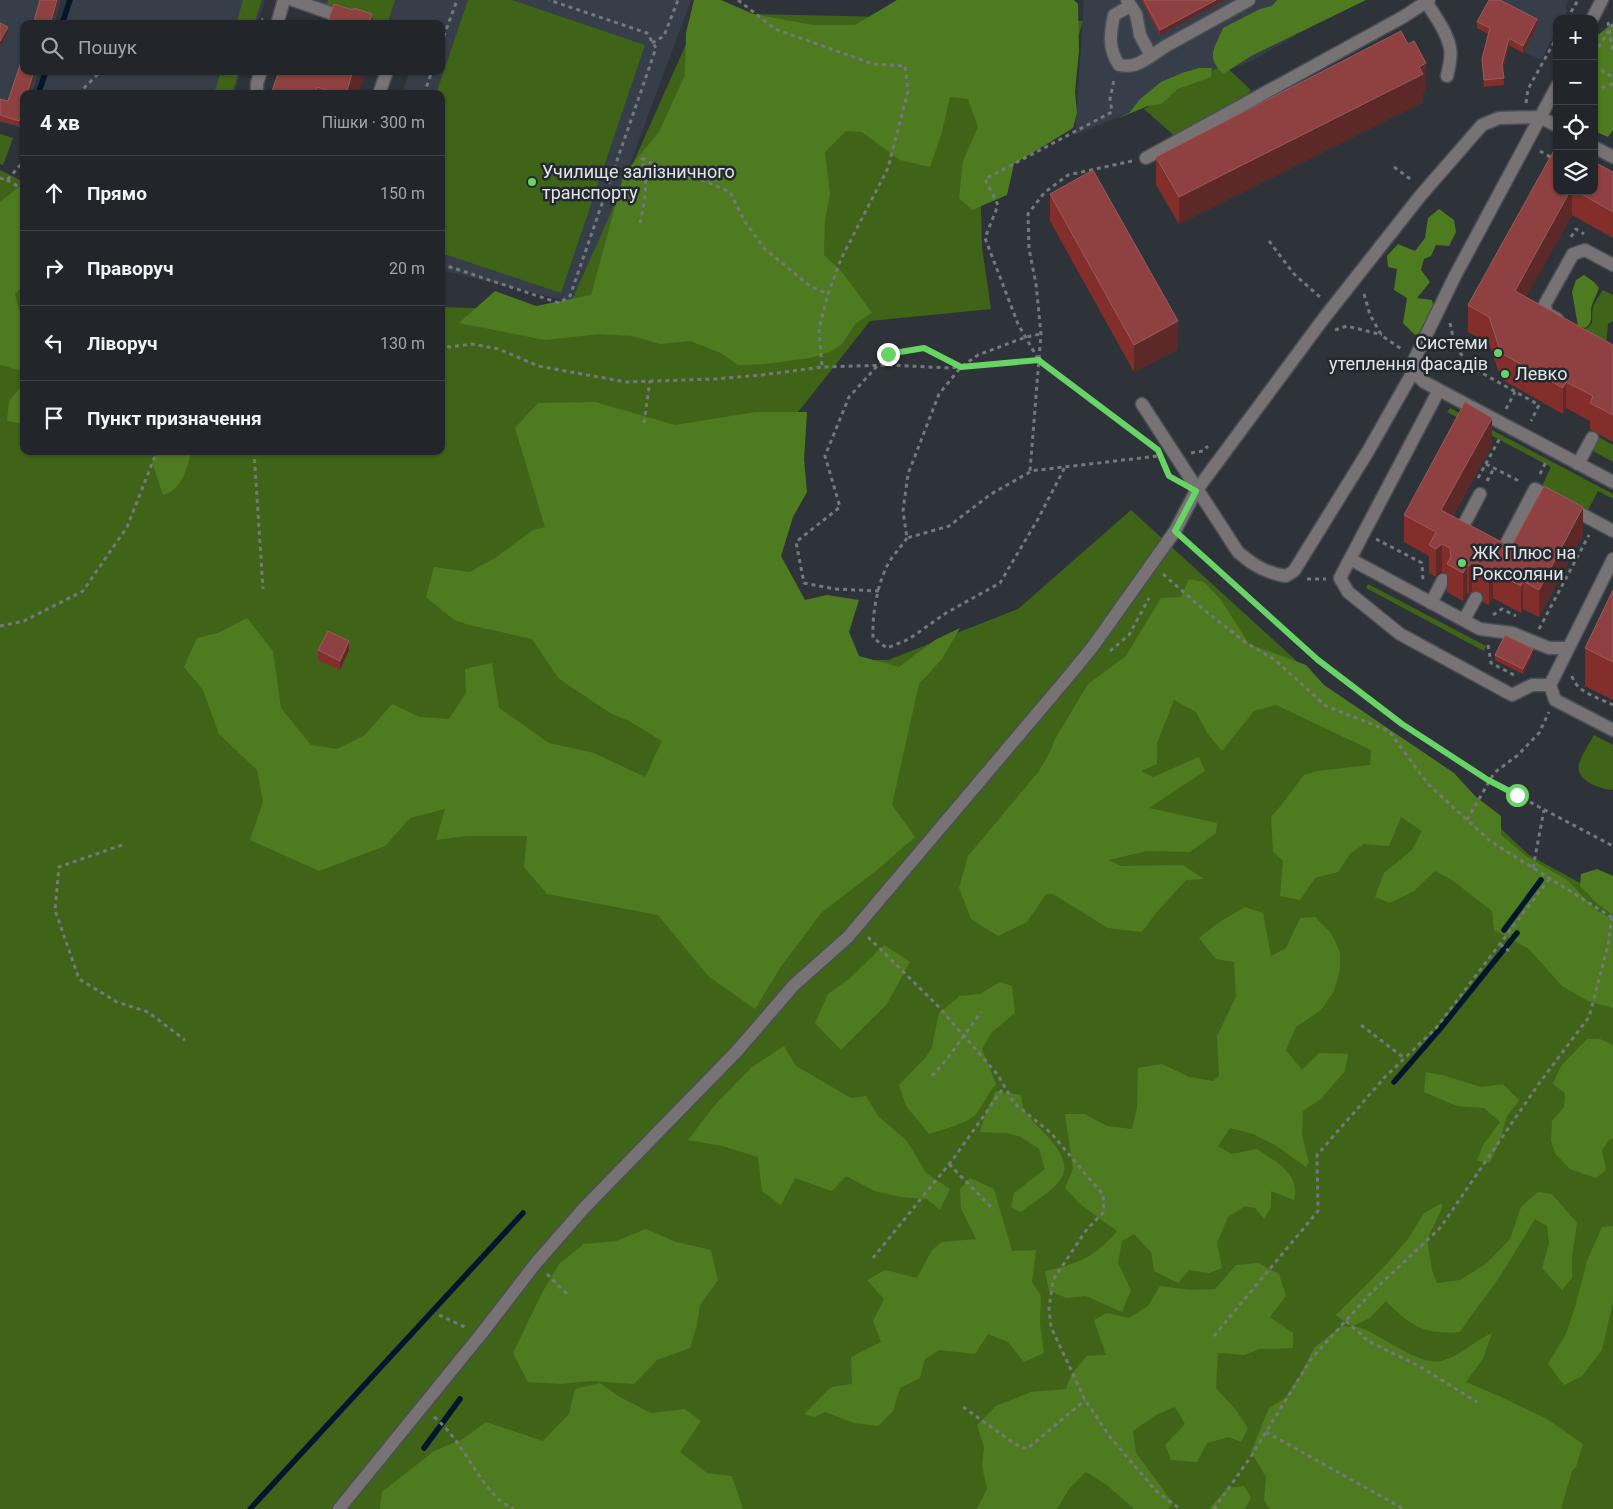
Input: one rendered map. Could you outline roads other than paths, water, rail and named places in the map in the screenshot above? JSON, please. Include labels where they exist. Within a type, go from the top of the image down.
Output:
[{"type":"street","points":[[278,20],[284,0]]},
{"type":"street","points":[[293,0],[350,20]]},
{"type":"street","points":[[1151,56],[1140,35],[1136,14],[1126,4],[1114,14],[1111,27],[1111,41],[1113,55],[1119,66],[1129,68],[1138,64],[1151,56],[1166,46],[1249,0]]},
{"type":"street","points":[[1594,15],[1602,0]]},
{"type":"street","points":[[1146,158],[1395,21],[1427,1],[1451,48],[1447,76]]},
{"type":"street","points":[[257,90],[260,75]]},
{"type":"street","points":[[380,90],[386,75]]},
{"type":"street","points":[[1142,404],[1238,552],[1252,565],[1272,574],[1286,576],[1294,571],[1367,453],[1413,372],[1415,358],[1455,276],[1553,93]]},
{"type":"street","points":[[340,1509],[482,1333],[536,1262],[585,1207],[737,1051],[794,985],[848,937],[1074,671],[1175,531],[1197,490],[1309,339],[1425,191],[1482,125],[1498,118],[1540,117],[1553,124]]},
{"type":"street","points":[[1598,149],[1613,157]]},
{"type":"street","points":[[1568,326],[1546,313],[1545,304],[1573,254],[1585,250],[1613,265]]},
{"type":"street","points":[[1413,372],[1424,382],[1610,479]]},
{"type":"street","points":[[1439,390],[1340,578],[1348,592],[1400,634],[1512,695],[1532,685],[1550,685]]},
{"type":"street","points":[[1578,464],[1592,438]]},
{"type":"street","points":[[1480,494],[1461,530],[1502,552],[1535,489],[1613,531]]},
{"type":"street","points":[[1350,559],[1467,616],[1480,628],[1512,634],[1549,648],[1568,648]]},
{"type":"street","points":[[1613,559],[1550,685],[1555,700],[1613,730]]},
{"type":"street","points":[[1433,598],[1443,580]]},
{"type":"street","points":[[1467,616],[1476,598]]},
{"type":"waterway","points":[[63,20],[70,0]]},
{"type":"waterway","points":[[39,90],[45,75]]},
{"type":"waterway","points":[[1504,930],[1541,880]]},
{"type":"waterway","points":[[1394,1082],[1440,1029],[1517,933]]},
{"type":"waterway","points":[[250,1509],[523,1213]]},
{"type":"waterway","points":[[424,1448],[460,1399]]},
{"type":"place","name":"Училище залізничного транспорту","points":[[532,182]]},
{"type":"place","name":"Системи утеплення фасадів","points":[[1498,353]]},
{"type":"place","name":"Левко","points":[[1505,374]]},
{"type":"place","name":"ЖК Плюс на Роксоляни","points":[[1462,563]]}]
